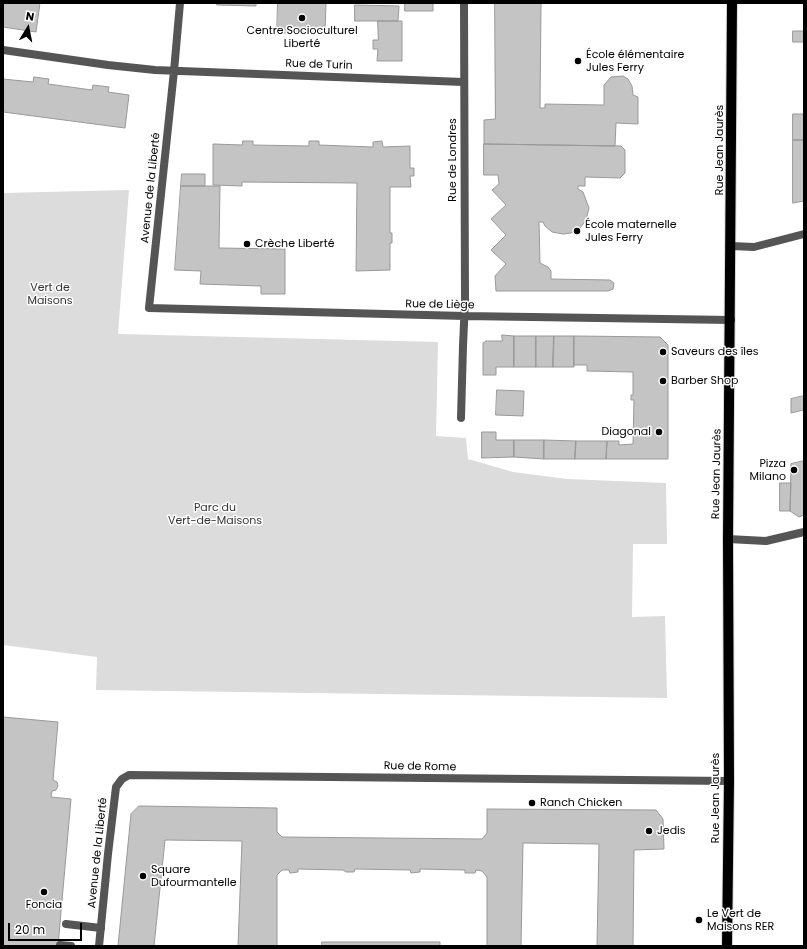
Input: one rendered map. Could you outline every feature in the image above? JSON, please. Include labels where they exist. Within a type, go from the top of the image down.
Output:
[{"type":"main road","name":"Rue Jean Jaurès","points":[[727,946],[732,3]]},
{"type":"street","name":"Avenue de la Liberté","points":[[149,308],[180,3]]},
{"type":"street","name":"Rue de Londres","points":[[462,418],[465,316],[463,82],[464,3]]},
{"type":"street","points":[[3,50],[108,65],[174,71]]},
{"type":"street","name":"Rue de Turin","points":[[174,71],[463,82]]},
{"type":"street","points":[[731,246],[754,247],[804,234]]},
{"type":"street","name":"Rue de Liège","points":[[149,308],[465,316],[731,320]]},
{"type":"street","points":[[728,539],[766,540],[804,532]]},
{"type":"street","name":"Rue de Rome","points":[[116,787],[122,779],[129,775],[729,781]]},
{"type":"street","name":"Avenue de la Liberté","points":[[99,946],[116,787]]},
{"type":"street","points":[[66,924],[101,928]]},
{"type":"street","points":[[60,944],[71,946]]},
{"type":"green space","name":"Parc du Vert-de-Maisons","points":[[129,190],[118,334],[438,342],[436,436],[466,438],[468,459],[513,472],[567,479],[666,483],[667,544],[633,544],[632,617],[665,616],[667,698],[96,690],[97,657],[3,645],[3,193]]},
{"type":"building","points":[[3,3],[40,3],[36,32],[3,27]]},
{"type":"building","points":[[217,3],[256,3],[256,6],[217,5]]},
{"type":"building","name":"Centre Socioculturel Liberté","points":[[278,3],[326,3],[325,33],[277,33]]},
{"type":"building","points":[[405,3],[433,3],[433,11],[405,11]]},
{"type":"building","points":[[495,3],[541,3],[540,108],[545,108],[545,104],[604,105],[604,85],[611,77],[623,76],[628,79],[632,86],[633,95],[638,97],[638,124],[616,123],[615,146],[484,144],[484,120],[495,119]]},
{"type":"building","points":[[355,5],[399,6],[398,21],[355,21]]},
{"type":"building","points":[[378,21],[402,21],[402,61],[377,61],[378,49],[373,49],[373,40],[378,40]]},
{"type":"building","points":[[793,31],[804,31],[804,42],[793,42]]},
{"type":"building","points":[[34,77],[49,79],[48,84],[92,90],[93,85],[109,87],[108,92],[129,95],[125,128],[3,112],[3,79],[33,82]]},
{"type":"building","points":[[793,114],[804,114],[804,140],[793,140]]},
{"type":"building","points":[[793,140],[804,140],[804,201],[793,203]]},
{"type":"building","points":[[243,141],[253,141],[253,145],[309,146],[309,141],[319,141],[319,145],[373,147],[373,142],[382,141],[383,147],[410,146],[410,168],[414,168],[414,176],[410,176],[411,187],[390,187],[390,233],[392,233],[392,243],[390,243],[390,270],[356,271],[357,183],[242,182],[242,186],[213,185],[213,144],[242,145]]},
{"type":"building","points":[[484,144],[621,146],[625,150],[625,173],[620,178],[585,177],[585,186],[578,186],[578,189],[583,192],[589,208],[584,223],[579,229],[571,233],[563,234],[552,232],[543,222],[539,222],[540,263],[548,267],[551,271],[551,279],[610,280],[614,283],[613,289],[608,291],[496,291],[495,276],[506,264],[491,250],[506,235],[491,219],[506,205],[492,190],[499,184],[498,175],[484,175]]},
{"type":"building","points":[[182,174],[205,174],[205,186],[181,186]]},
{"type":"building","points":[[181,186],[220,186],[219,248],[285,249],[285,294],[261,294],[261,286],[200,284],[201,271],[175,270]]},
{"type":"building","points":[[502,335],[514,336],[514,367],[496,367],[496,375],[483,375],[483,343],[486,341],[502,341]]},
{"type":"building","points":[[514,336],[536,336],[536,367],[514,367]]},
{"type":"building","points":[[536,336],[554,336],[553,367],[536,367]]},
{"type":"building","points":[[554,336],[574,336],[574,367],[553,367]]},
{"type":"building","points":[[574,336],[660,337],[668,345],[668,459],[606,459],[607,441],[619,441],[619,445],[633,444],[634,400],[631,400],[631,395],[633,395],[633,372],[587,371],[587,365],[574,365]]},
{"type":"building","points":[[497,390],[524,391],[523,416],[496,415]]},
{"type":"building","points":[[804,396],[804,413],[803,410],[791,413],[791,399]]},
{"type":"building","points":[[482,432],[496,432],[496,440],[514,440],[514,457],[482,458]]},
{"type":"building","points":[[514,440],[544,440],[544,459],[514,457]]},
{"type":"building","points":[[544,440],[576,441],[575,459],[544,459]]},
{"type":"building","points":[[576,441],[607,441],[606,459],[575,459]]},
{"type":"building","points":[[804,461],[804,515],[799,517],[790,511],[791,464]]},
{"type":"building","points":[[780,483],[791,483],[790,511],[780,511]]},
{"type":"building","points":[[3,717],[58,722],[53,780],[57,782],[58,786],[56,790],[52,791],[51,797],[71,799],[58,946],[3,946]]},
{"type":"building","name":"Square Dufourmantelle","points":[[139,806],[277,808],[277,832],[282,837],[482,839],[487,833],[487,809],[656,810],[663,819],[664,849],[634,850],[633,946],[597,946],[599,844],[523,843],[521,946],[487,946],[487,877],[482,871],[476,870],[475,873],[465,873],[465,870],[420,869],[420,872],[411,873],[410,870],[355,869],[354,872],[346,872],[343,870],[298,869],[298,872],[290,873],[289,870],[282,870],[277,875],[277,946],[238,946],[242,841],[165,840],[154,946],[118,946],[131,814]]},
{"type":"building","points":[[322,942],[440,942],[440,946],[322,946]]},
{"type":"place","name":"Centre Socioculturel Liberté","points":[[302,18]]},
{"type":"place","name":"École élémentaire Jules Ferry","points":[[578,61]]},
{"type":"place","name":"École maternelle Jules Ferry","points":[[577,231]]},
{"type":"place","name":"Crèche Liberté","points":[[247,244]]},
{"type":"place","name":"Saveurs des îles","points":[[663,352]]},
{"type":"place","name":"Barber Shop","points":[[663,381]]},
{"type":"place","name":"Diagonal","points":[[659,432]]},
{"type":"place","name":"Pizza Milano","points":[[794,470]]},
{"type":"place","name":"Ranch Chicken","points":[[532,803]]},
{"type":"place","name":"Jedis","points":[[649,831]]},
{"type":"place","name":"Square Dufourmantelle","points":[[143,876]]},
{"type":"place","name":"Foncia","points":[[44,892]]},
{"type":"place","name":"Le Vert de Maisons RER","points":[[699,920]]},
{"type":"park label","name":"Vert de Maisons","points":[[50,294]]}]
